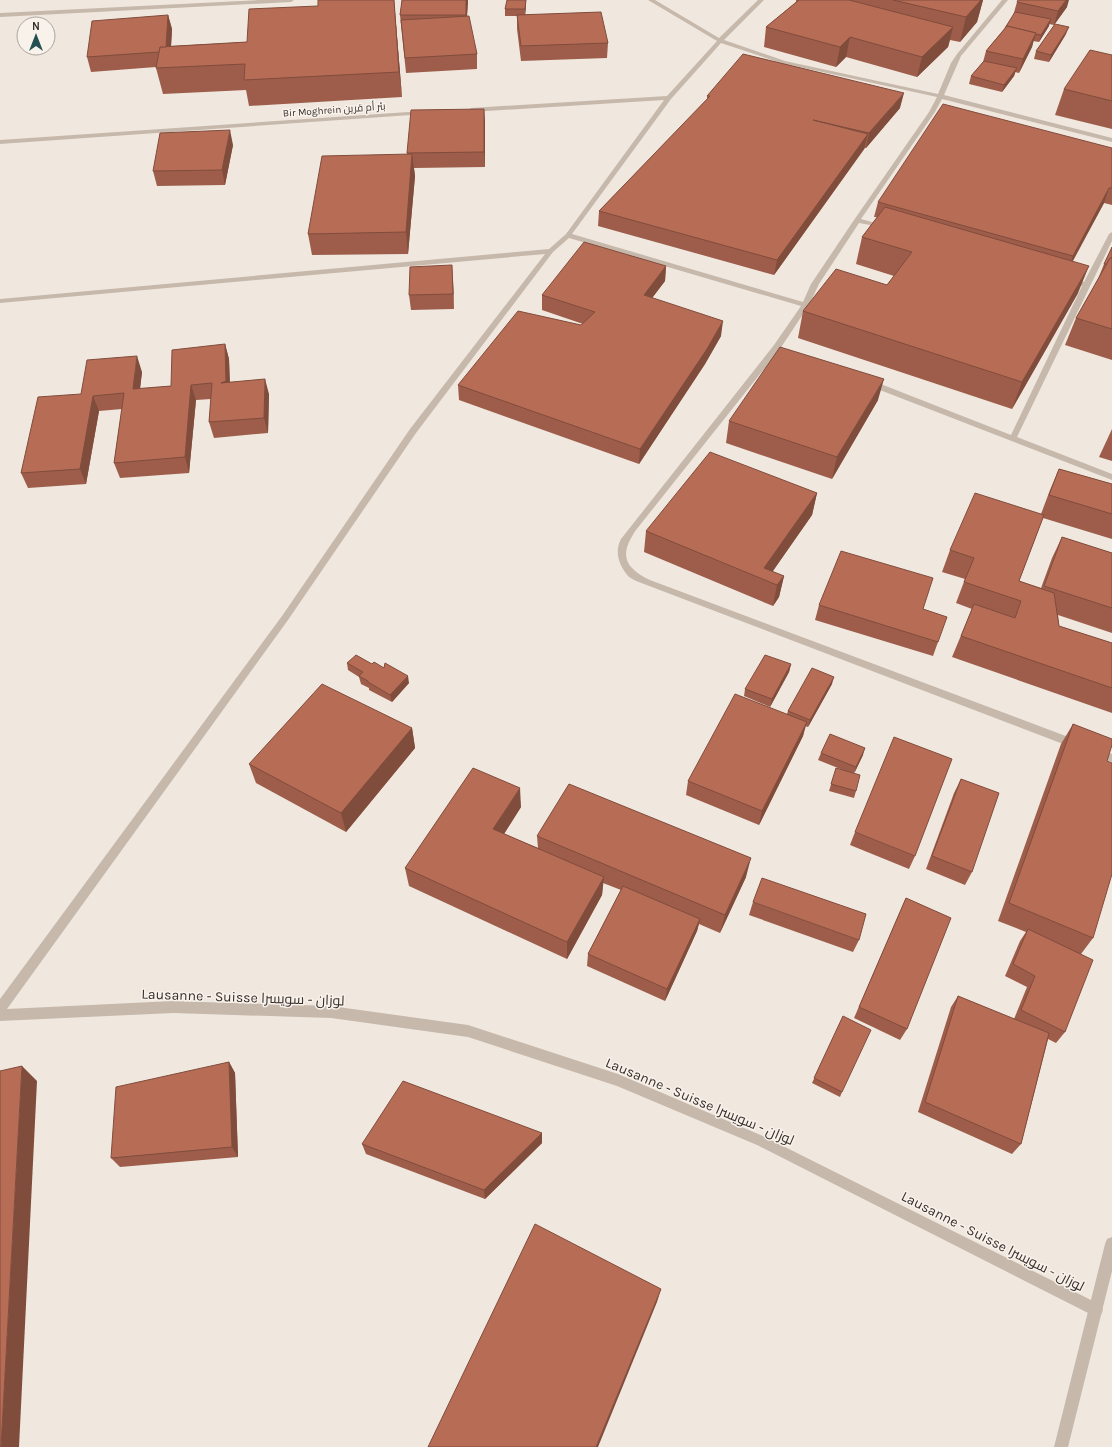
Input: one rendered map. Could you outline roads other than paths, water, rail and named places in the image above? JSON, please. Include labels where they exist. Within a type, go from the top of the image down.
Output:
[{"type":"street","points":[[0,15],[292,0]]},
{"type":"street","points":[[651,0],[720,42],[783,62],[939,96],[1112,140]]},
{"type":"street","points":[[0,1009],[290,612],[413,431],[552,251],[568,235],[670,98],[720,42],[762,0]]},
{"type":"street","points":[[1005,0],[959,55],[932,112],[857,220],[815,284],[805,305],[777,347],[624,541],[621,549],[622,558],[633,575],[826,651],[1112,758]]},
{"type":"street","points":[[464,111],[670,98]]},
{"type":"street","name":"Bir Moghrein بئر أم قرين","points":[[0,142],[433,113]]},
{"type":"street","points":[[857,220],[895,230]]},
{"type":"street","points":[[1013,438],[1112,234]]},
{"type":"street","points":[[568,235],[805,305]]},
{"type":"street","points":[[0,301],[552,251]]},
{"type":"street","points":[[1063,278],[1086,285]]},
{"type":"street","points":[[777,347],[787,350]]},
{"type":"street","points":[[861,380],[1112,477]]},
{"type":"street","name":"Lausanne - Suisse لوزان - سويسرا","points":[[0,1015],[173,1007],[331,1012],[468,1031],[618,1080],[761,1141],[1096,1310]]},
{"type":"street","points":[[1061,1447],[1112,1244]]}]
